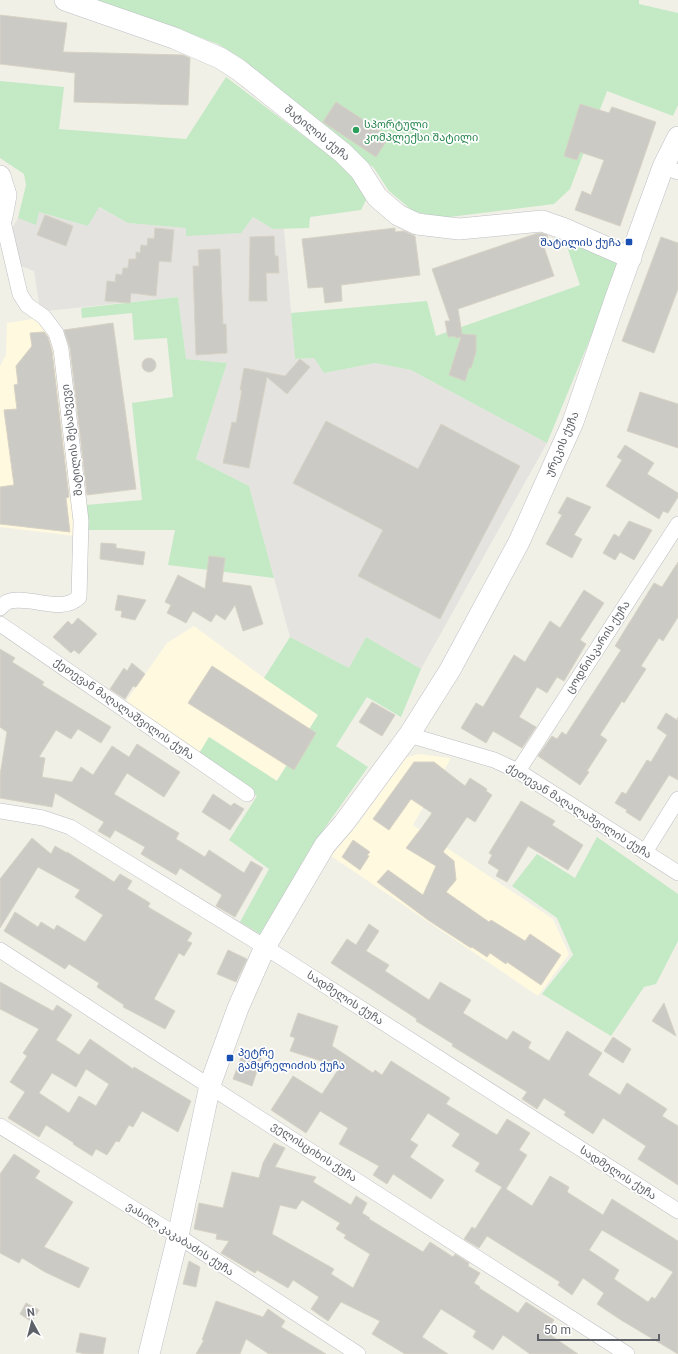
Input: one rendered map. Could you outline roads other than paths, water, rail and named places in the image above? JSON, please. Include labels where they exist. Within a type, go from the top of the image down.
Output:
[{"type":"street","name":"შატილის ქუჩა","points":[[65,0],[174,38],[220,58],[239,70],[343,153],[360,170],[377,197],[398,215],[417,224],[459,229],[542,221],[565,229],[631,258]]},
{"type":"street","name":"ურეკის ქუჩა","points":[[409,735],[450,670],[519,542],[573,422],[631,258],[670,170],[678,136]]},
{"type":"street","points":[[0,176],[6,195],[1,218]]},
{"type":"street","name":"შატილის შესახვევი","points":[[0,608],[6,602],[16,600],[64,604],[74,602],[79,597],[81,535],[78,491],[61,350],[56,333],[44,317],[27,305],[20,294],[1,218]]},
{"type":"street","name":"ცოდნისკარის ქუჩა","points":[[518,771],[678,524]]},
{"type":"street","name":"ქეთევან მაღალაშვილის ქუჩა","points":[[0,624],[247,794]]},
{"type":"street","points":[[149,1354],[178,1236],[210,1085],[238,1008],[265,947],[325,845],[344,823],[409,735]]},
{"type":"street","name":"ქეთევან მაღალაშვილის ქუჩა","points":[[409,735],[494,760],[518,771],[678,873]]},
{"type":"street","points":[[645,852],[678,799]]},
{"type":"street","name":"სადმელის ქუჩა","points":[[2,814],[44,818],[70,827],[265,947],[678,1211]]},
{"type":"street","name":"ველისციხის ქუჩა","points":[[0,950],[157,1053],[210,1085],[627,1354]]},
{"type":"street","name":"ვასილ კაკაბაძის ქუჩა","points":[[0,1126],[178,1236],[358,1354]]},
{"type":"place","name":"სპორტული კომპლექსი შატილი","points":[[356,130]]},
{"type":"place","name":"შატილის ქუჩა","points":[[629,242]]},
{"type":"place","name":"პეტრე გამყრელიძის ქუჩა","points":[[230,1058]]}]
